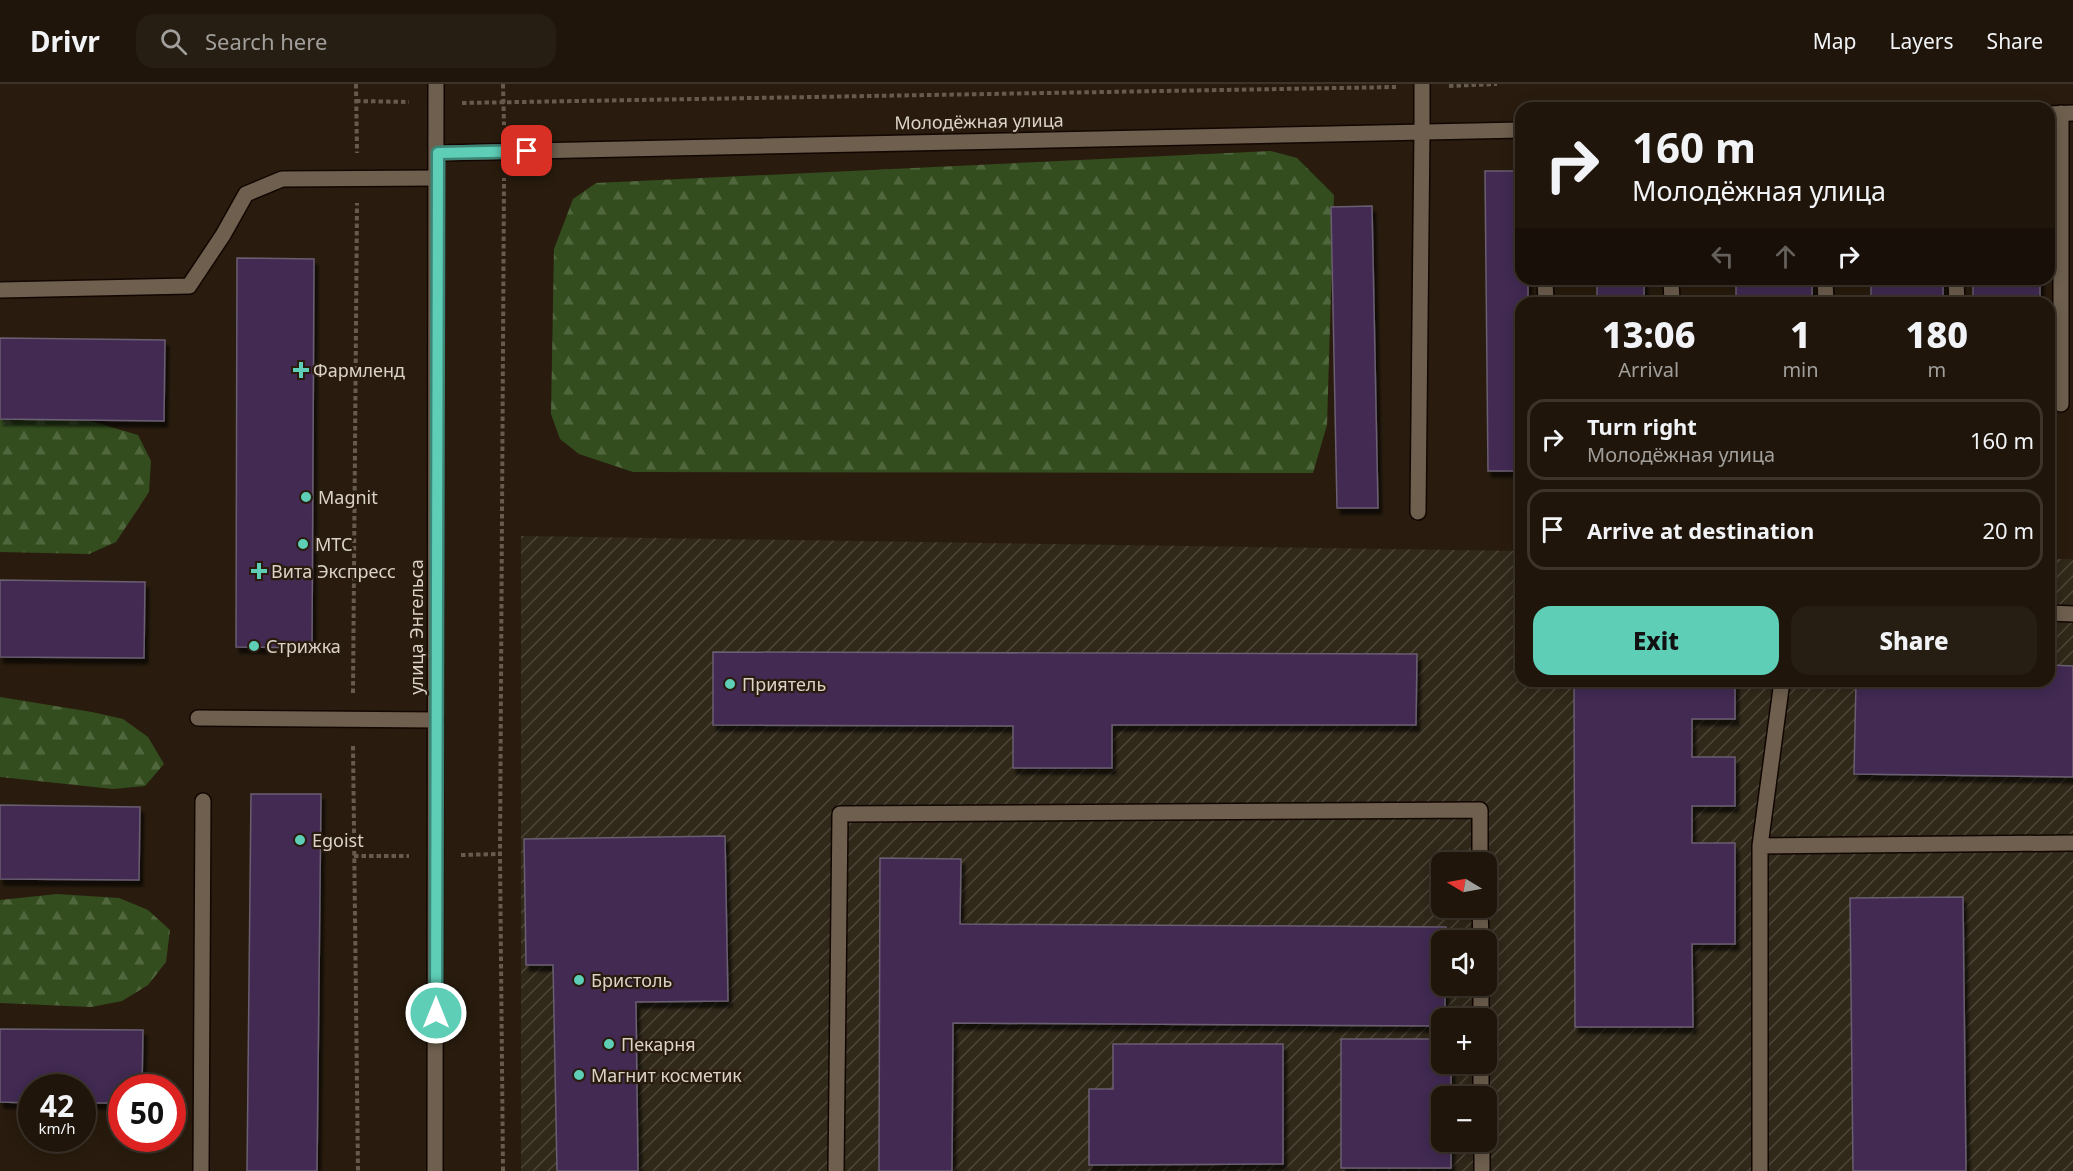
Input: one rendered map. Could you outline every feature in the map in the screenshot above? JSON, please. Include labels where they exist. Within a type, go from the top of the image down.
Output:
[{"type":"main road","name":"улица Энгельса","points":[[435,1171],[436,178],[438,153],[436,84]]},
{"type":"main road","points":[[1418,512],[1422,86]]},
{"type":"main road","points":[[2061,113],[2061,404]]},
{"type":"main road","name":"Молодёжная улица","points":[[438,153],[1515,130]]},
{"type":"main road","points":[[0,290],[189,286],[223,235],[246,194],[282,179],[436,178]]},
{"type":"main road","points":[[2055,613],[2073,614]]},
{"type":"main road","points":[[1760,1171],[1760,846],[1781,687]]},
{"type":"main road","points":[[198,718],[436,720]]},
{"type":"main road","points":[[201,1171],[203,801]]},
{"type":"main road","points":[[836,1171],[840,814],[1480,810],[1480,852]]},
{"type":"main road","points":[[1760,846],[2073,843]]},
{"type":"main road","points":[[1482,1152],[1482,1171]]},
{"type":"path","points":[[356,84],[353,719],[358,1171]]},
{"type":"path","points":[[503,84],[500,854],[503,1171]]},
{"type":"path","points":[[356,101],[504,104],[1497,84]]},
{"type":"shaded area","points":[[521,536],[1515,551],[1515,687],[2055,687],[2055,559],[2073,559],[2073,1171],[521,1171]]},
{"type":"green space","points":[[1271,151],[1297,158],[1334,195],[1327,425],[1313,473],[633,472],[579,454],[560,439],[551,414],[554,249],[573,199],[596,183]]},
{"type":"green space","points":[[0,416],[77,417],[138,435],[151,461],[149,492],[116,542],[89,554],[0,552]]},
{"type":"green space","points":[[0,697],[123,719],[148,737],[164,764],[145,786],[113,789],[0,777]]},
{"type":"green space","points":[[57,894],[119,898],[148,910],[170,930],[166,962],[148,985],[122,1001],[91,1007],[0,1003],[0,900]]},
{"type":"building","points":[[1485,171],[1515,171],[1515,285],[1528,285],[1528,297],[1515,297],[1515,471],[1488,471]]},
{"type":"building","points":[[1372,206],[1378,508],[1337,508],[1331,207]]},
{"type":"building","points":[[237,258],[314,259],[312,648],[236,647]]},
{"type":"building","points":[[1597,285],[1644,285],[1644,297],[1597,297]]},
{"type":"building","points":[[1736,285],[1812,285],[1812,297],[1736,297]]},
{"type":"building","points":[[1871,285],[1943,285],[1943,297],[1871,297]]},
{"type":"building","points":[[1973,285],[2040,285],[2040,297],[1973,297]]},
{"type":"building","points":[[0,338],[165,340],[164,421],[0,419]]},
{"type":"building","points":[[0,580],[145,582],[144,658],[0,657]]},
{"type":"building","points":[[713,652],[1417,654],[1416,725],[1112,725],[1112,768],[1013,768],[1013,726],[713,725]]},
{"type":"building","points":[[2055,665],[2073,666],[2073,777],[1854,774],[1856,687],[2055,687]]},
{"type":"building","points":[[1574,687],[1735,687],[1735,719],[1692,719],[1692,757],[1735,757],[1735,806],[1692,806],[1692,843],[1735,843],[1735,944],[1692,944],[1693,1027],[1575,1027]]},
{"type":"building","points":[[251,794],[321,794],[317,1171],[247,1171]]},
{"type":"building","points":[[0,805],[140,807],[139,880],[0,879]]},
{"type":"building","points":[[725,836],[728,1001],[636,1002],[638,1171],[557,1171],[553,965],[526,965],[524,839]]},
{"type":"building","points":[[880,858],[961,859],[960,924],[1446,927],[1446,930],[1431,930],[1431,996],[1445,996],[1445,1008],[1431,1008],[1431,1026],[953,1023],[952,1171],[879,1171]]},
{"type":"building","points":[[1963,897],[1966,1171],[1853,1171],[1850,898]]},
{"type":"building","points":[[0,1029],[143,1030],[142,1074],[108,1074],[108,1103],[96,1103],[96,1074],[18,1074],[18,1103],[0,1102]]},
{"type":"building","points":[[1341,1039],[1431,1039],[1431,1074],[1451,1074],[1451,1086],[1431,1086],[1431,1152],[1451,1152],[1451,1168],[1341,1168]]},
{"type":"building","points":[[1113,1044],[1283,1044],[1283,1164],[1089,1165],[1089,1089],[1113,1089]]},
{"type":"place","name":"Фармленд","points":[[301,370]]},
{"type":"place","name":"Magnit","points":[[306,497]]},
{"type":"place","name":"МТС","points":[[303,544]]},
{"type":"place","name":"Вита Экспресс","points":[[259,571]]},
{"type":"place","name":"Стрижка","points":[[254,646]]},
{"type":"place","name":"Приятель","points":[[730,684]]},
{"type":"place","name":"Egoist","points":[[300,840]]},
{"type":"place","name":"Бристоль","points":[[579,980]]},
{"type":"place","name":"Пекарня","points":[[609,1044]]},
{"type":"place","name":"Магнит косметик","points":[[579,1075]]},
{"type":"route","points":[[436,1013],[436,178],[438,153],[527,151]]}]
